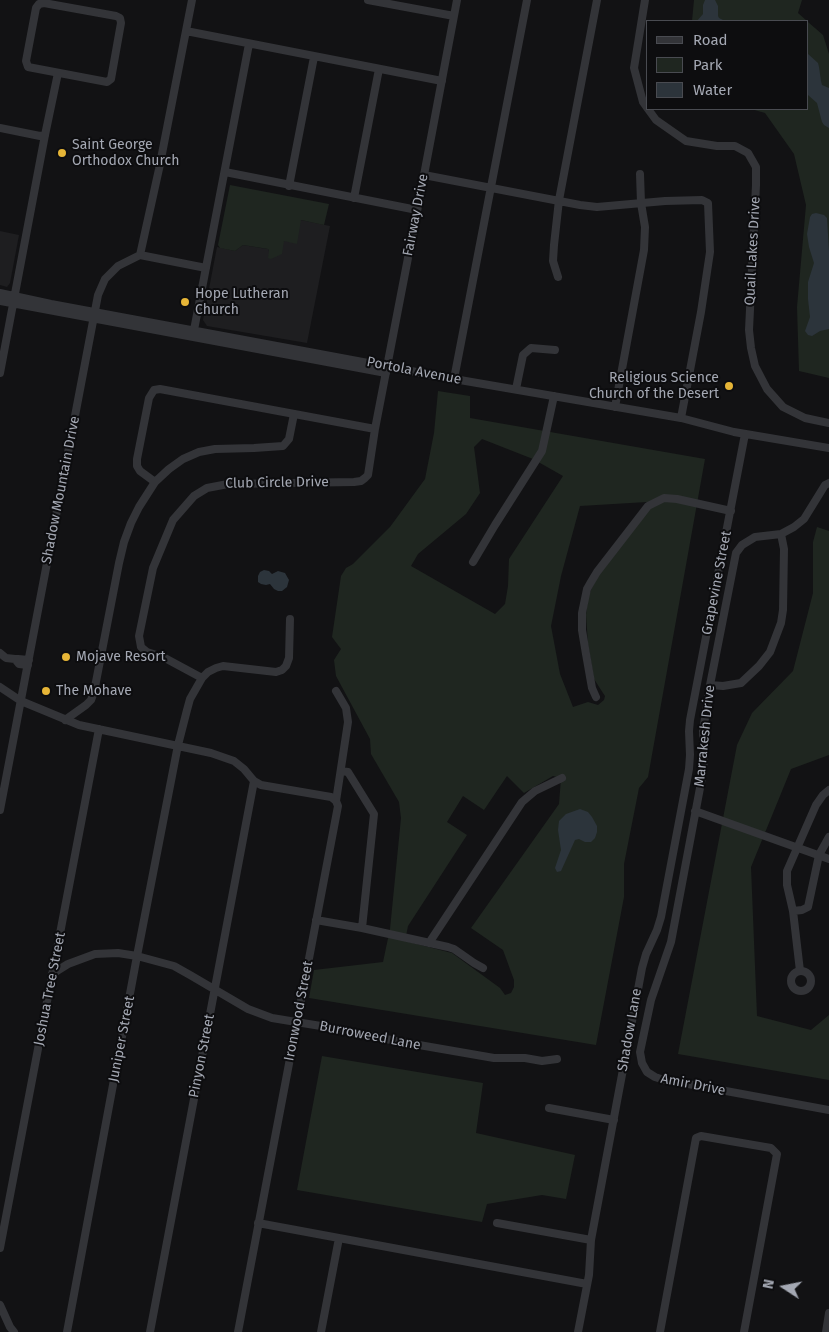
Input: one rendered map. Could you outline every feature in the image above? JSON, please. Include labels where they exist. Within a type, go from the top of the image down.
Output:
[{"type":"street","points":[[192,0],[140,255],[206,268]]},
{"type":"street","points":[[368,0],[390,2],[454,16]]},
{"type":"street","name":"Fairway Drive","points":[[374,429],[387,370],[457,0]]},
{"type":"street","points":[[454,379],[527,0]]},
{"type":"street","points":[[558,277],[553,261],[559,200],[597,0]]},
{"type":"street","name":"Quail Lakes Drive","points":[[645,0],[634,68],[643,102],[646,106]]},
{"type":"street","points":[[44,3],[120,18],[122,23],[111,79],[108,82],[58,73],[28,67],[26,61],[36,8],[39,4],[44,3]]},
{"type":"street","points":[[186,31],[442,81]]},
{"type":"street","points":[[194,330],[249,44]]},
{"type":"street","points":[[289,186],[314,56]]},
{"type":"street","points":[[354,198],[379,69]]},
{"type":"street","points":[[0,373],[58,73]]},
{"type":"street","name":"Quail Lakes Drive","points":[[649,110],[656,120],[686,141],[717,146],[735,146],[748,153],[756,167],[749,330],[755,366],[767,390],[783,407],[805,418],[829,422]]},
{"type":"street","points":[[0,128],[40,136],[45,135]]},
{"type":"street","points":[[225,172],[417,210]]},
{"type":"street","points":[[616,407],[644,250],[645,227],[641,203],[640,174]]},
{"type":"street","points":[[424,175],[597,207],[666,201],[702,200],[708,203],[710,252],[681,418]]},
{"type":"street","name":"Shadow Mountain Drive","points":[[0,810],[98,295],[105,279],[118,266],[140,255]]},
{"type":"street","name":"Portola Avenue","points":[[0,293],[14,299],[93,315],[387,370],[516,389],[681,418],[745,434],[829,448]]},
{"type":"street","name":"Portola Avenue","points":[[0,300],[14,299]]},
{"type":"street","name":"Portola Avenue","points":[[93,315],[194,330],[387,370]]},
{"type":"street","points":[[516,389],[524,355],[531,348],[555,350]]},
{"type":"street","points":[[156,482],[140,471],[137,466],[149,398],[154,390],[160,389],[374,429]]},
{"type":"street","points":[[473,562],[494,525],[542,451],[554,396]]},
{"type":"street","points":[[64,720],[91,700],[124,542],[139,507],[156,482],[183,459],[199,452],[215,448],[283,446],[289,439],[294,414]]},
{"type":"street","name":"Club Circle Drive","points":[[202,678],[163,657],[147,652],[141,647],[139,636],[153,568],[173,520],[194,496],[212,486],[361,481],[368,475],[374,429]]},
{"type":"street","name":"Grapevine Street","points":[[688,731],[745,434]]},
{"type":"street","name":"Marrakesh Drive","points":[[695,811],[703,772],[703,732],[710,685],[736,553],[742,545],[755,538],[781,534],[794,527],[804,519],[825,485],[829,482]]},
{"type":"street","points":[[820,494],[829,498]]},
{"type":"street","points":[[596,697],[592,688],[582,630],[582,613],[587,590],[597,572],[648,506],[664,498],[678,499],[731,511]]},
{"type":"street","points":[[710,685],[723,686],[741,683],[760,666],[770,652],[781,623],[783,610],[784,549],[781,534]]},
{"type":"street","points":[[202,678],[208,672],[223,666],[276,672],[282,670],[289,658],[290,620]]},
{"type":"street","points":[[0,653],[19,664],[28,663]]},
{"type":"street","name":"Juniper Street","points":[[66,1332],[178,745],[190,699],[202,678]]},
{"type":"street","points":[[0,687],[21,701],[79,726],[211,752],[234,761],[254,781],[261,785],[331,798],[336,801]]},
{"type":"street","name":"Ironwood Street","points":[[238,1332],[338,806],[336,801],[348,722],[346,708],[336,692]]},
{"type":"street","name":"Joshua Tree Street","points":[[0,1248],[99,729]]},
{"type":"street","name":"Shadow Lane","points":[[578,1332],[590,1265],[591,1240],[642,968],[661,917],[689,769],[688,731]]},
{"type":"street","points":[[341,770],[348,772],[374,814],[362,928]]},
{"type":"street","points":[[429,943],[522,802],[535,791],[562,778]]},
{"type":"street","name":"Pinyon Street","points":[[150,1332],[254,781]]},
{"type":"street","points":[[800,971],[793,911],[787,886],[787,872],[816,805],[829,790]]},
{"type":"street","points":[[695,811],[829,859]]},
{"type":"street","name":"Amir Drive","points":[[695,811],[671,942],[651,1000],[641,1045],[641,1057],[644,1066],[651,1075],[660,1079],[829,1110]]},
{"type":"street","points":[[793,911],[808,907],[819,855],[829,837]]},
{"type":"street","points":[[316,920],[362,928],[454,949],[483,968]]},
{"type":"street","name":"Burroweed Lane","points":[[52,974],[68,964],[95,954],[118,953],[137,956],[174,966],[254,1012],[272,1018],[494,1058],[525,1058],[542,1061],[557,1059]]},
{"type":"street","points":[[549,1108],[614,1120]]},
{"type":"street","points":[[660,1332],[696,1138],[701,1136],[771,1148],[777,1154],[744,1332]]},
{"type":"street","points":[[258,1223],[587,1284]]},
{"type":"street","points":[[497,1223],[591,1240]]},
{"type":"street","points":[[321,1332],[339,1238]]},
{"type":"street","points":[[0,1305],[14,1332]]},
{"type":"street","points":[[826,1332],[829,1313]]},
{"type":"shaded area","points":[[301,220],[330,226],[307,343],[207,326],[203,320],[217,247],[235,251],[243,245],[268,249],[269,251],[284,241]]},
{"type":"shaded area","points":[[0,231],[19,235],[10,283],[7,287],[0,285]]},
{"type":"green space","points":[[694,0],[802,0],[798,13],[806,20],[692,20]]},
{"type":"green space","points":[[809,23],[823,35],[829,54],[829,378],[799,371],[797,307],[806,205],[794,154],[765,113],[754,110],[809,110]]},
{"type":"green space","points":[[230,185],[329,204],[324,225],[301,220],[297,244],[284,241],[282,254],[271,259],[268,258],[268,249],[243,245],[235,251],[220,248],[218,245]]},
{"type":"green space","points":[[438,391],[470,396],[470,418],[705,459],[648,777],[639,788],[624,864],[624,897],[596,1045],[309,998],[314,970],[383,962],[390,929],[401,818],[399,802],[371,754],[370,739],[336,676],[334,660],[341,649],[332,637],[341,576],[346,568],[353,564],[390,527],[425,479],[434,433]],"holes":[[[482,439],[533,459],[563,476],[509,559],[505,604],[495,614],[411,566],[418,554],[466,514],[480,493],[474,447]],[[647,502],[648,507],[599,573],[588,598],[586,615],[588,644],[594,679],[605,696],[604,700],[598,705],[588,702],[573,707],[560,674],[551,626],[561,576],[580,506]],[[507,776],[524,793],[553,776],[561,778],[559,804],[471,928],[503,950],[514,980],[514,987],[511,993],[505,995],[500,988],[452,953],[405,941],[408,926],[467,835],[447,822],[463,796],[484,810]]]},
{"type":"green space","points":[[817,527],[829,531],[829,755],[791,769],[751,867],[757,1016],[811,1030],[829,1015],[829,1080],[678,1054],[737,745],[752,713],[793,671],[813,593],[813,542]]},
{"type":"green space","points":[[322,1056],[483,1083],[476,1133],[575,1155],[566,1199],[542,1195],[487,1204],[482,1222],[297,1190]]},
{"type":"water","points":[[705,0],[715,0],[718,6],[718,16],[723,20],[698,20],[703,14]]},
{"type":"water","points":[[809,55],[818,63],[822,85],[829,88],[829,128],[822,122],[817,103],[809,96]]},
{"type":"water","points":[[816,213],[827,218],[829,329],[820,331],[812,336],[808,335],[805,331],[810,317],[808,282],[814,263],[807,234],[810,217]]},
{"type":"water","points":[[264,570],[272,574],[278,571],[285,573],[289,580],[287,587],[282,591],[278,591],[270,584],[266,585],[258,582],[260,572]]},
{"type":"water","points":[[580,809],[588,812],[597,826],[595,838],[591,842],[575,840],[561,871],[557,872],[555,868],[561,850],[558,830],[559,821],[566,814]]},
{"type":"place","name":"Saint George Orthodox Church","points":[[62,153]]},
{"type":"place","name":"Hope Lutheran Church","points":[[185,302]]},
{"type":"place","name":"Religious Science Church of the Desert","points":[[729,386]]},
{"type":"place","name":"Mojave Resort","points":[[66,657]]},
{"type":"place","name":"The Mohave","points":[[46,691]]}]
